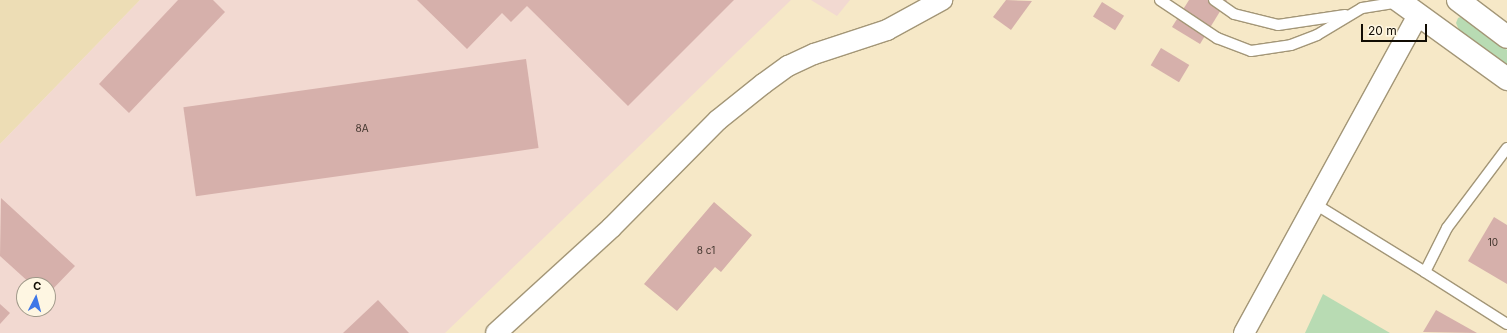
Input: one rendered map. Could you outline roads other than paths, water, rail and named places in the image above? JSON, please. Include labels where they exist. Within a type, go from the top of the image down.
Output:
[{"type":"main road","points":[[1458,0],[1507,38]]},
{"type":"main road","points":[[1401,1],[1418,15],[1507,79]]},
{"type":"street","points":[[496,333],[610,228],[718,120],[763,84],[788,66],[814,54],[887,30],[942,0]]},
{"type":"street","points":[[1244,333],[1418,15]]},
{"type":"lane","points":[[1160,0],[1218,38],[1251,51],[1291,45],[1317,35],[1362,8],[1401,1]]},
{"type":"lane","points":[[1214,0],[1234,14],[1278,25],[1349,15]]},
{"type":"lane","points":[[1425,272],[1447,228],[1504,160],[1507,148]]},
{"type":"lane","points":[[1315,204],[1507,324]]}]
